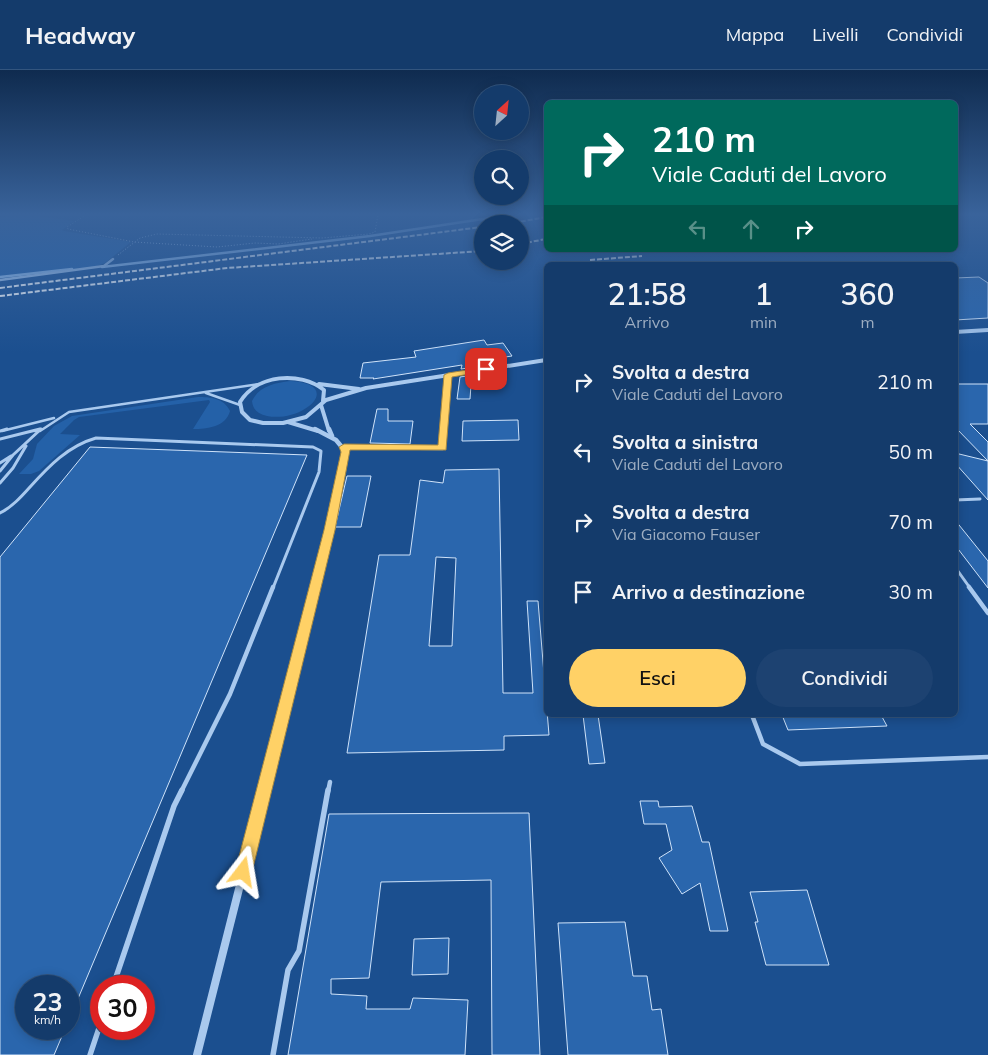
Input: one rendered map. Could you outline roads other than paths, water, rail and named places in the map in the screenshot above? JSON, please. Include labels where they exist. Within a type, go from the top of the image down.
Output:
[{"type":"street","points":[[0,280],[104,266],[110,261]]},
{"type":"street","points":[[958,332],[988,330]]},
{"type":"street","points":[[362,389],[319,384],[305,378],[287,377],[261,383],[243,396],[240,404],[242,412],[254,420],[274,424],[288,422],[302,418],[322,403],[362,389],[544,360]]},
{"type":"street","points":[[344,447],[443,448],[448,375]]},
{"type":"street","points":[[319,384],[324,390],[322,403],[326,424],[332,437]]},
{"type":"street","points":[[197,1055],[330,530],[346,452],[344,447],[332,437],[288,422]]},
{"type":"lane","points":[[0,431],[56,418],[78,410],[261,383]]},
{"type":"lane","points":[[204,392],[240,404]]},
{"type":"lane","points":[[0,463],[56,418]]},
{"type":"lane","points":[[0,439],[41,429]]},
{"type":"lane","points":[[0,513],[9,509],[43,473],[73,447],[96,438],[313,447],[320,451],[319,472],[230,694],[174,806],[117,975]]},
{"type":"lane","points":[[0,483],[13,468],[28,442]]},
{"type":"lane","points":[[0,471],[12,455]]},
{"type":"lane","points":[[958,500],[980,499]]},
{"type":"lane","points":[[958,571],[988,613]]},
{"type":"lane","points":[[753,717],[763,744],[800,764],[988,757]]},
{"type":"lane","points":[[273,1055],[288,970],[299,951],[330,782]]},
{"type":"lane","points":[[90,1055],[95,1040]]},
{"type":"waterway","points":[[102,267],[154,261]]},
{"type":"waterway","points":[[0,277],[72,269]]},
{"type":"railway","points":[[0,288],[214,261]]},
{"type":"railway","points":[[0,296],[227,268],[332,261]]}]
